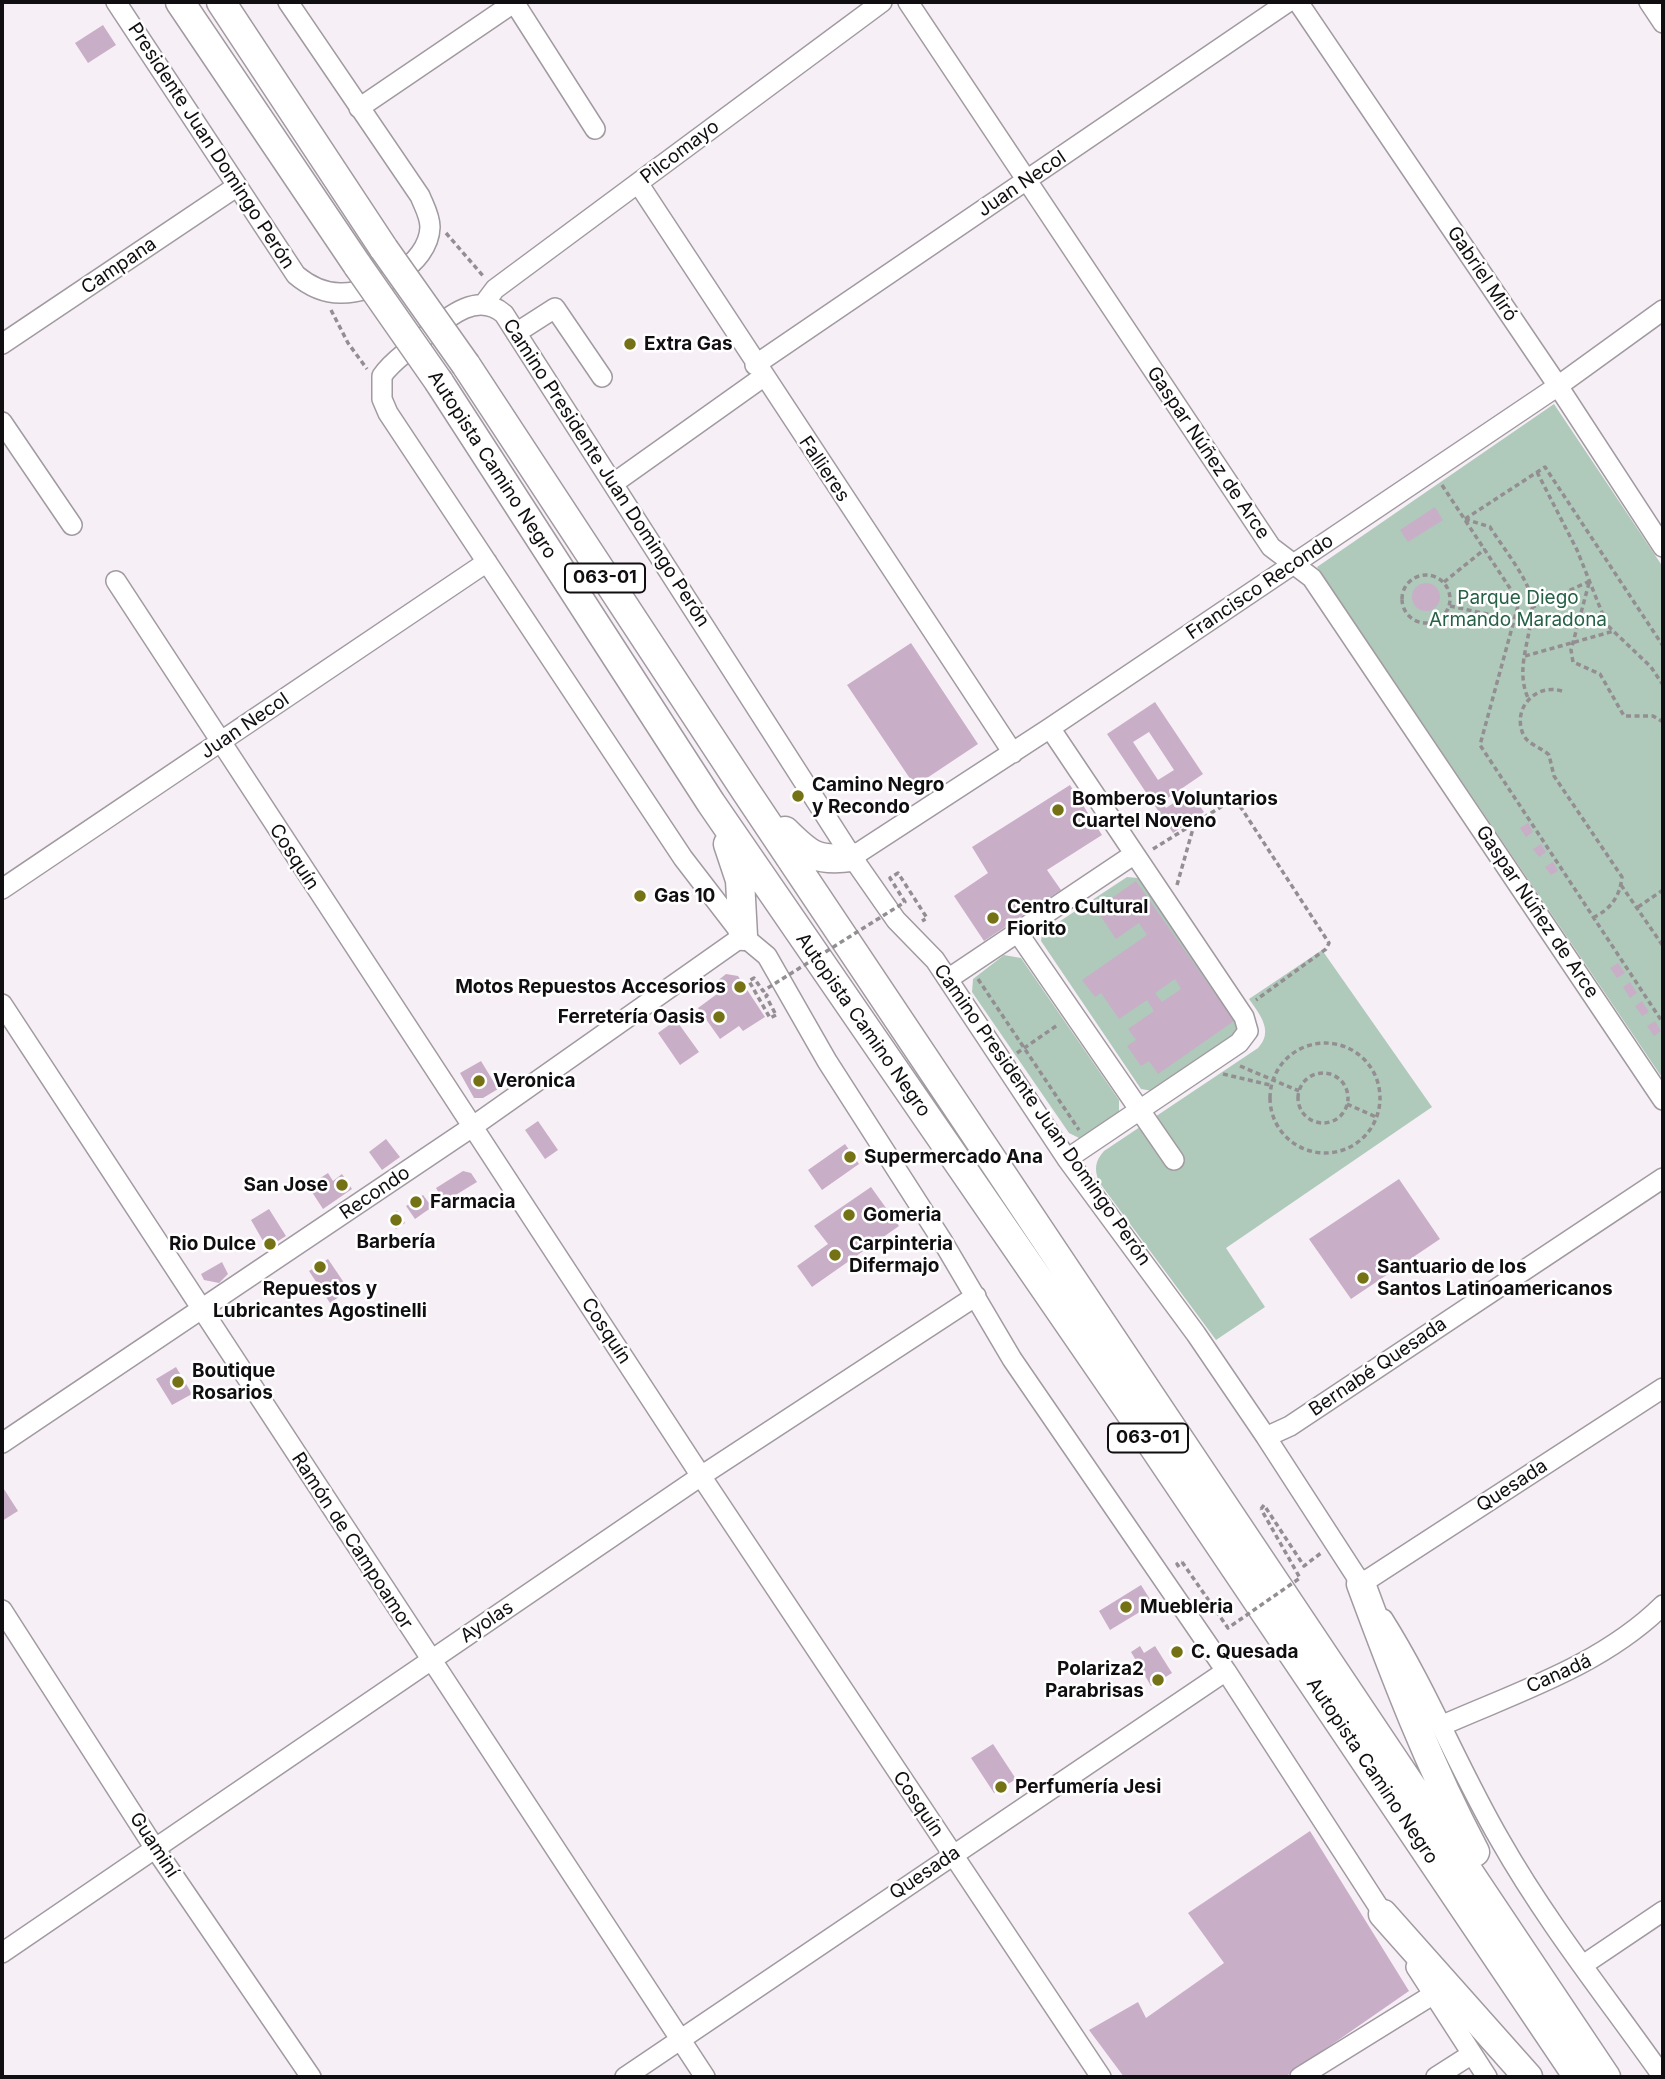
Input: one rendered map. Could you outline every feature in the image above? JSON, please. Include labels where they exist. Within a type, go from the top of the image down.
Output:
[{"type":"highway","name":"Autopista Camino Negro","points":[[180,2],[439,382],[711,803],[1150,1440],[1578,2077]]},
{"type":"highway","name":"Autopista Camino Negro","points":[[221,2],[384,249],[466,365],[745,790],[1606,2077]]},
{"type":"highway","points":[[229,2],[253,50]]},
{"type":"highway","points":[[745,790],[805,851],[830,860],[852,857]]},
{"type":"highway","points":[[711,803],[740,880],[743,936]]},
{"type":"highway","points":[[1361,1584],[1407,1710],[1438,1781],[1558,2005]]},
{"type":"highway","points":[[1383,1914],[1528,2077]]},
{"type":"street","name":"Presidente Juan Domingo Perón","points":[[116,2],[236,187],[296,275],[307,284],[338,293],[356,292],[381,284],[419,256],[428,241],[430,226]]},
{"type":"street","points":[[288,2],[420,196],[430,226]]},
{"type":"street","points":[[359,108],[515,2],[595,129]]},
{"type":"street","name":"Pilcomayo","points":[[483,306],[495,289],[882,2]]},
{"type":"street","name":"Gaspar Núñez de Arce","points":[[908,2],[1271,547],[1312,578],[1663,1100]]},
{"type":"street","name":"Juan Necol","points":[[614,483],[759,371],[1028,180],[1288,2]]},
{"type":"street","name":"Gabriel Miró","points":[[1298,2],[1558,386],[1663,547]]},
{"type":"street","points":[[1649,2],[1663,23]]},
{"type":"street","name":"Fallieres","points":[[638,183],[759,371],[1013,753]]},
{"type":"street","name":"Campana","points":[[2,344],[236,187]]},
{"type":"street","name":"Camino Presidente Juan Domingo Perón","points":[[380,388],[387,368],[455,312],[483,306],[497,309],[516,333],[852,857],[896,920],[935,960],[1067,1159],[1188,1323],[1337,1542],[1408,1658],[1443,1725],[1475,1798],[1502,1844],[1583,1965],[1663,2077]]},
{"type":"street","points":[[516,333],[555,308],[602,377]]},
{"type":"street","name":"Francisco Recondo","points":[[852,857],[1013,753],[1558,386],[1663,310]]},
{"type":"street","points":[[380,388],[388,413],[683,858],[743,936],[773,965],[827,1061],[976,1296],[1012,1359],[1226,1671],[1487,2077]]},
{"type":"street","points":[[2,422],[72,526]]},
{"type":"street","name":"Juan Necol","points":[[2,889],[487,562]]},
{"type":"street","name":"Cosquín","points":[[116,581],[219,743],[701,1476],[1101,2077]]},
{"type":"street","points":[[1050,728],[1247,1024],[1245,1038],[1067,1159]]},
{"type":"street","points":[[948,979],[1135,857]]},
{"type":"street","points":[[1018,933],[1174,1160]]},
{"type":"street","name":"Recondo","points":[[2,1443],[472,1127],[743,936]]},
{"type":"street","name":"Ramón de Campoamor","points":[[2,1004],[705,2077]]},
{"type":"street","name":"Bernabé Quesada","points":[[1266,1437],[1290,1426],[1663,1178]]},
{"type":"street","name":"Ayolas","points":[[2,1953],[701,1476],[976,1296]]},
{"type":"street","name":"Quesada","points":[[1361,1584],[1663,1388]]},
{"type":"street","name":"Canadá","points":[[1443,1725],[1592,1659],[1632,1634],[1663,1605]]},
{"type":"street","name":"Guaminí","points":[[2,1610],[154,1847],[311,2077]]},
{"type":"street","name":"Quesada","points":[[625,2077],[1226,1671]]},
{"type":"street","points":[[1583,1965],[1663,1911]]},
{"type":"street","points":[[1300,2077],[1434,1994]]},
{"type":"street","points":[[1436,2077],[1472,2054]]},
{"type":"path","points":[[430,226],[451,235],[495,289]]},
{"type":"path","points":[[322,289],[348,343],[380,388]]},
{"type":"path","points":[[1465,519],[1545,467],[1663,646]]},
{"type":"path","points":[[1432,470],[1519,602],[1480,744],[1663,1023]]},
{"type":"path","points":[[1537,472],[1590,581],[1607,625],[1651,667],[1663,685]]},
{"type":"path","points":[[1465,519],[1490,527],[1528,588],[1531,608],[1522,677],[1529,699]]},
{"type":"path","points":[[1444,582],[1485,549]]},
{"type":"path","points":[[1418,576],[1433,576],[1444,582],[1449,591],[1450,606],[1440,619],[1424,623],[1409,617],[1402,602],[1405,586],[1418,576]]},
{"type":"path","points":[[1531,608],[1590,581]]},
{"type":"path","points":[[1590,581],[1573,642],[1573,662],[1593,670],[1606,681],[1615,705],[1624,716],[1658,719],[1663,722]]},
{"type":"path","points":[[1450,606],[1514,620]]},
{"type":"path","points":[[1524,656],[1614,631]]},
{"type":"path","points":[[1562,691],[1542,691],[1529,699],[1521,716],[1525,738],[1549,755],[1554,776],[1622,877],[1621,886],[1612,904],[1594,917]]},
{"type":"path","points":[[1658,719],[1662,714]]},
{"type":"path","points":[[1135,857],[1229,802],[1238,803],[1329,943],[1326,949],[1240,1012]]},
{"type":"path","points":[[1177,885],[1195,823]]},
{"type":"path","points":[[766,996],[776,1014],[770,1018],[749,981],[754,978],[763,991],[905,902],[890,878],[898,873],[927,918],[922,921]]},
{"type":"path","points":[[1621,886],[1663,946]]},
{"type":"path","points":[[1638,907],[1663,890]]},
{"type":"path","points":[[969,966],[1089,1144]]},
{"type":"path","points":[[1004,1064],[1074,1014]]},
{"type":"path","points":[[1321,1043],[1340,1045],[1357,1053],[1370,1066],[1378,1083],[1380,1102],[1376,1117],[1365,1135],[1350,1147],[1332,1152],[1314,1152],[1297,1145],[1284,1135],[1272,1111],[1272,1083],[1289,1056],[1304,1047],[1321,1043]]},
{"type":"path","points":[[1219,1057],[1272,1083]]},
{"type":"path","points":[[1201,1069],[1299,1091]]},
{"type":"path","points":[[1314,1074],[1331,1074],[1344,1083],[1347,1104],[1334,1120],[1318,1122],[1304,1114],[1300,1107],[1299,1091],[1307,1078],[1314,1074]]},
{"type":"path","points":[[1347,1104],[1376,1117]]},
{"type":"path","points":[[1182,1562],[1228,1628],[1300,1578],[1261,1509],[1264,1505],[1304,1566],[1337,1542]]},
{"type":"green space","name":"Parque Diego Armando Maradona","points":[[1554,404],[1663,567],[1663,1079],[1317,567]]},
{"type":"green space","points":[[1127,877],[1138,878],[1239,1026],[1237,1035],[1153,1091],[1141,1089],[1041,941],[1042,933]]},
{"type":"green space","points":[[1322,950],[1432,1107],[1226,1248],[1265,1307],[1216,1340],[1099,1182],[1097,1162],[1104,1151],[1258,1048],[1265,1035],[1264,1023],[1249,999]]},
{"type":"green space","points":[[1004,955],[1021,958],[1119,1100],[1119,1113],[1081,1139],[1069,1133],[972,992],[973,979]]},
{"type":"building","points":[[103,25],[116,45],[88,63],[75,43]]},
{"type":"building","points":[[1435,507],[1443,520],[1408,542],[1400,530]]},
{"type":"building","points":[[1426,583],[1436,587],[1440,597],[1436,607],[1426,611],[1416,607],[1412,597],[1416,587]]},
{"type":"building","points":[[911,643],[978,744],[915,786],[847,685]]},
{"type":"building","points":[[1155,702],[1203,774],[1162,802],[1166,808],[1190,792],[1204,812],[1173,833],[1107,734]],"holes":[[[1149,732],[1174,770],[1158,780],[1133,742]]]},
{"type":"building","points":[[1070,785],[1102,835],[1047,870],[1061,890],[984,941],[954,896],[988,873],[972,847]]},
{"type":"building","points":[[1528,823],[1533,832],[1526,837],[1520,828]]},
{"type":"building","points":[[1541,844],[1546,852],[1539,857],[1533,849]]},
{"type":"building","points":[[1553,862],[1558,871],[1551,875],[1545,867]]},
{"type":"building","points":[[1136,881],[1234,1021],[1158,1074],[1149,1061],[1141,1066],[1127,1046],[1136,1040],[1128,1029],[1154,1011],[1147,1000],[1119,1019],[1101,993],[1095,997],[1082,980],[1147,935],[1139,923],[1116,939],[1096,909]],"holes":[[[1175,979],[1181,989],[1162,1002],[1155,993]]]},
{"type":"building","points":[[1618,963],[1625,973],[1617,978],[1610,968]]},
{"type":"building","points":[[726,974],[738,976],[765,1017],[743,1031],[739,1026],[720,1039],[698,1008],[717,994],[711,986]]},
{"type":"building","points":[[1630,982],[1637,993],[1630,998],[1623,987]]},
{"type":"building","points":[[1642,1001],[1649,1012],[1642,1016],[1635,1006]]},
{"type":"building","points":[[676,1020],[699,1052],[680,1065],[658,1033]]},
{"type":"building","points":[[1655,1021],[1661,1031],[1654,1036],[1647,1026]]},
{"type":"building","name":"Veronica","points":[[481,1061],[498,1089],[483,1098],[474,1098],[460,1073]]},
{"type":"building","points":[[538,1121],[558,1150],[545,1159],[525,1130]]},
{"type":"building","points":[[386,1139],[400,1157],[382,1170],[369,1152]]},
{"type":"building","points":[[845,1144],[859,1164],[822,1190],[808,1170]]},
{"type":"building","points":[[463,1171],[471,1173],[477,1182],[444,1202],[436,1188]]},
{"type":"building","points":[[328,1173],[333,1181],[342,1174],[352,1189],[323,1209],[308,1186]]},
{"type":"building","points":[[1399,1179],[1440,1239],[1351,1299],[1309,1239]]},
{"type":"building","name":"Carpinteria Difermajo","points":[[871,1187],[899,1226],[812,1287],[797,1266],[828,1244],[814,1226]]},
{"type":"building","points":[[423,1195],[432,1207],[415,1219],[406,1206]]},
{"type":"building","points":[[269,1209],[286,1236],[267,1248],[251,1220]]},
{"type":"building","name":"Barbería","points":[[397,1211],[405,1223],[396,1229],[388,1218]]},
{"type":"building","points":[[328,1259],[349,1290],[330,1303],[309,1271]]},
{"type":"building","points":[[222,1262],[228,1274],[219,1283],[204,1280],[201,1274]]},
{"type":"building","points":[[176,1367],[192,1394],[172,1405],[156,1379]]},
{"type":"building","points":[[2,1486],[18,1511],[2,1521]]},
{"type":"building","name":"Muebleria","points":[[1141,1585],[1153,1604],[1110,1630],[1099,1611]]},
{"type":"building","points":[[1140,1646],[1144,1653],[1155,1646],[1172,1673],[1151,1686],[1131,1652]]},
{"type":"building","points":[[993,1744],[1016,1779],[994,1793],[971,1758]]},
{"type":"building","points":[[1310,1831],[1409,1991],[1285,2077],[1124,2077],[1089,2030],[1138,2002],[1146,2018],[1224,1963],[1188,1913]]},
{"type":"place","name":"Extra Gas","points":[[630,344]]},
{"type":"place","name":"Camino Negro y Recondo","points":[[798,796]]},
{"type":"place","name":"Bomberos Voluntarios Cuartel Noveno","points":[[1058,810]]},
{"type":"place","name":"Gas 10","points":[[640,896]]},
{"type":"place","name":"Centro Cultural Fiorito","points":[[993,918]]},
{"type":"place","name":"Motos Repuestos Accesorios","points":[[740,987]]},
{"type":"place","name":"Ferretería Oasis","points":[[719,1017]]},
{"type":"place","name":"Veronica","points":[[479,1081]]},
{"type":"place","name":"Supermercado Ana","points":[[850,1157]]},
{"type":"place","name":"San Jose","points":[[342,1185]]},
{"type":"place","name":"Farmacia","points":[[416,1202]]},
{"type":"place","name":"Gomeria","points":[[849,1215]]},
{"type":"place","name":"Barbería","points":[[396,1220]]},
{"type":"place","name":"Rio Dulce","points":[[270,1244]]},
{"type":"place","name":"Carpinteria Difermajo","points":[[835,1255]]},
{"type":"place","name":"Repuestos y Lubricantes Agostinelli","points":[[320,1267]]},
{"type":"place","name":"Santuario de los Santos Latinoamericanos","points":[[1363,1278]]},
{"type":"place","name":"Boutique Rosarios","points":[[178,1382]]},
{"type":"place","name":"Muebleria","points":[[1126,1607]]},
{"type":"place","name":"C. Quesada","points":[[1177,1652]]},
{"type":"place","name":"Polariza2 Parabrisas","points":[[1158,1680]]},
{"type":"place","name":"Perfumería Jesi","points":[[1001,1787]]}]
